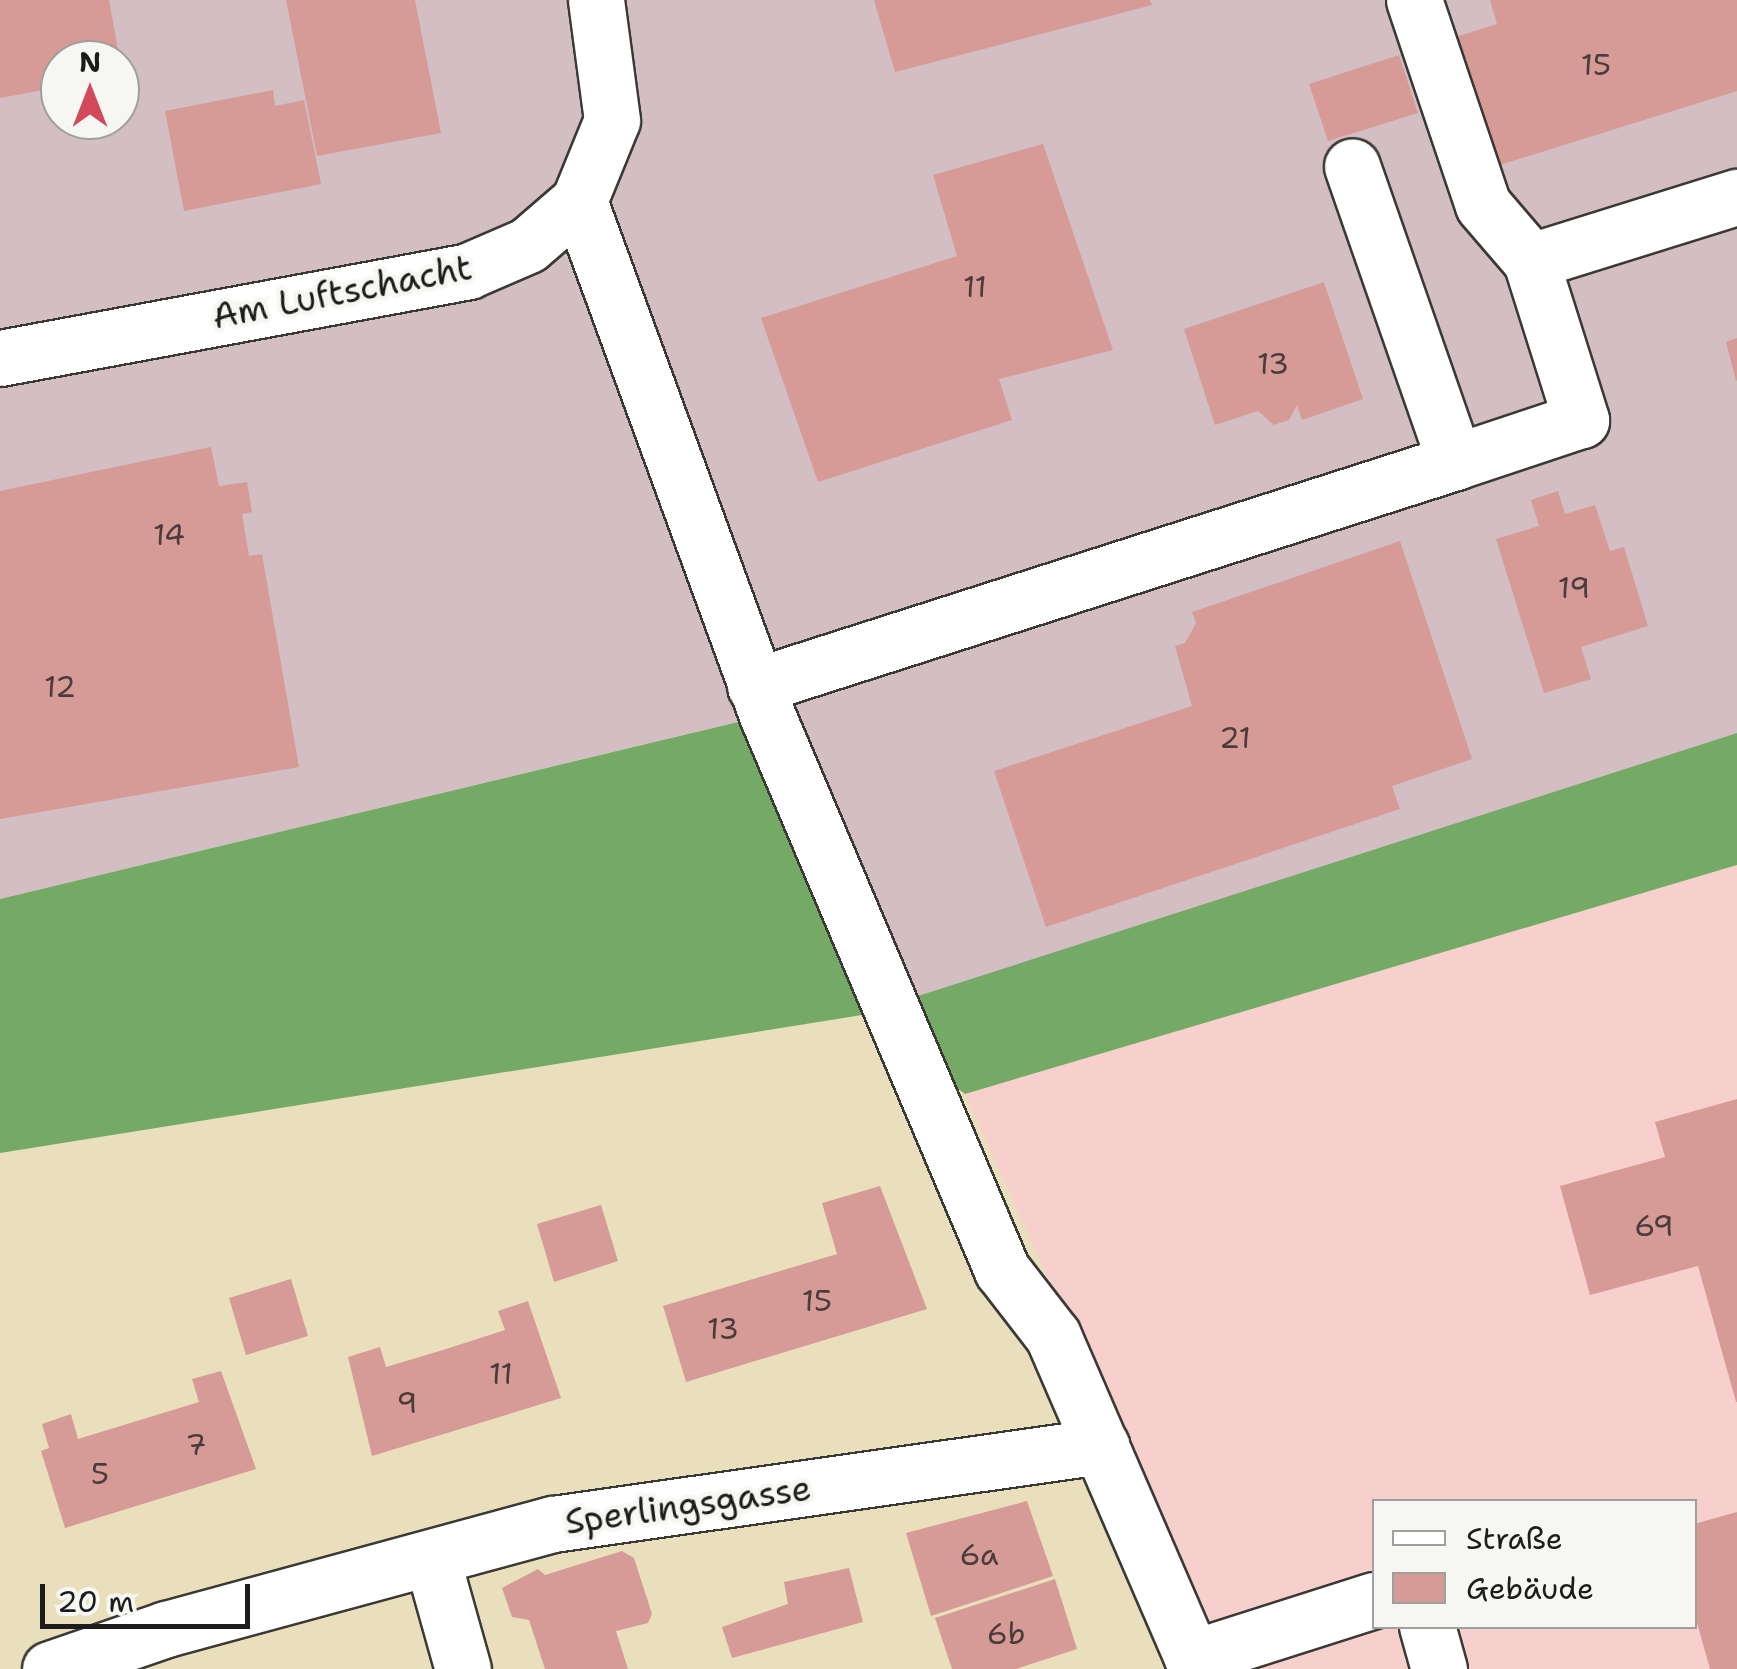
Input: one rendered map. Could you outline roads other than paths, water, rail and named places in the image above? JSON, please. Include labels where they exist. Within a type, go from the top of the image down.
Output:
[{"type":"street","name":"Am Luftschacht","points":[[0,358],[468,271],[528,245],[579,201],[612,120],[596,0]]},
{"type":"street","points":[[755,686],[1581,420],[1531,261],[1482,206],[1414,0]]},
{"type":"street","points":[[1352,166],[1455,462]]},
{"type":"street","points":[[1531,261],[1737,197]]},
{"type":"street","points":[[579,201],[755,686],[1002,1270],[1053,1336],[1195,1664],[1372,1601]]},
{"type":"street","name":"Sperlingsgasse","points":[[50,1669],[166,1629],[553,1524],[1101,1446]]},
{"type":"street","points":[[432,1559],[463,1669]]},
{"type":"street","points":[[1428,1629],[1439,1669]]}]
